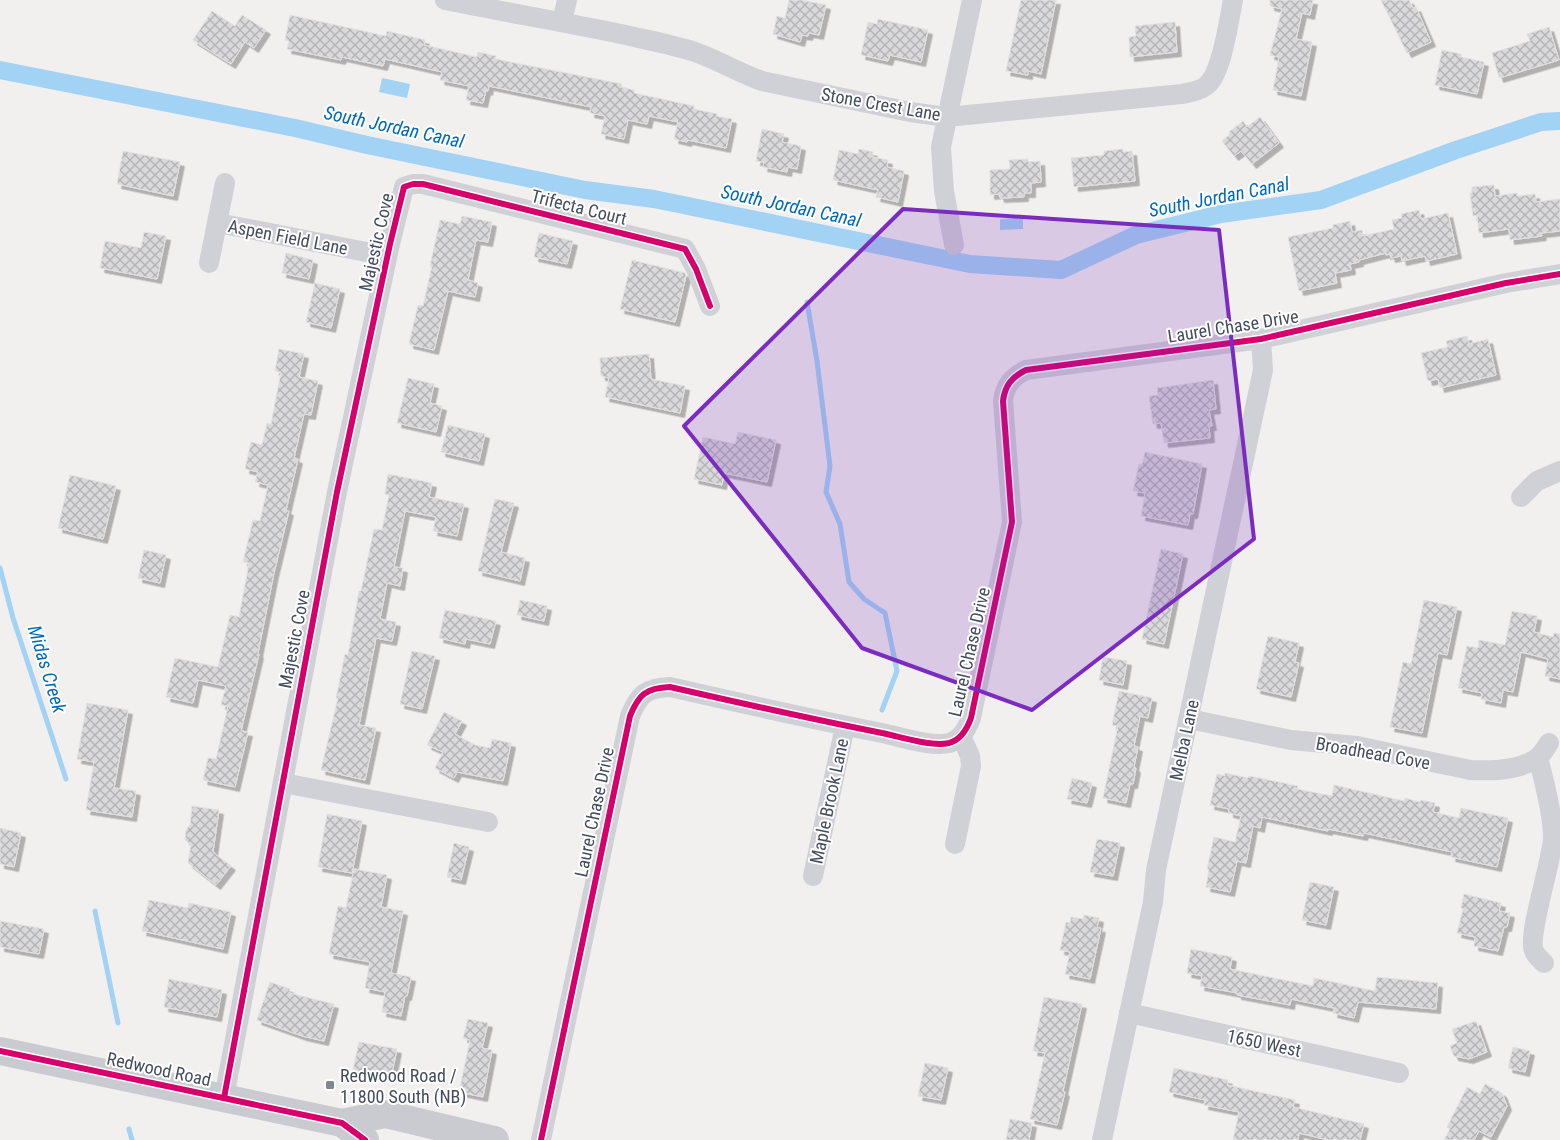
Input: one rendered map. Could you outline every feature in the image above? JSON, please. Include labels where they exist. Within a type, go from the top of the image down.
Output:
[{"type":"main road","name":"Redwood Road","points":[[0,1051],[342,1123],[385,1114],[495,1140]]},
{"type":"main road","name":"Redwood Road","points":[[342,1123],[365,1140]]},
{"type":"street","name":"Stone Crest Lane","points":[[445,0],[674,46],[697,52],[739,73],[762,81],[910,112],[947,117],[1182,94],[1196,91],[1208,84],[1216,73],[1233,0]]},
{"type":"street","points":[[562,22],[567,0]]},
{"type":"street","points":[[954,245],[941,169],[941,147],[972,0]]},
{"type":"street","name":"Aspen Field Lane","points":[[209,263],[226,183]]},
{"type":"street","name":"Trifecta Court","points":[[404,187],[413,184],[423,184],[685,249],[696,269],[710,306]]},
{"type":"street","name":"Majestic Cove","points":[[224,1098],[337,492],[387,256],[404,187]]},
{"type":"street","name":"Aspen Field Lane","points":[[218,223],[387,256]]},
{"type":"street","name":"Laurel Chase Drive","points":[[541,1140],[630,716],[635,703],[646,692],[657,688],[670,687],[845,726],[940,744],[951,743],[961,736],[971,718],[1012,522],[1003,401],[1004,391],[1016,374],[1026,370],[1261,339],[1506,284],[1560,274]]},
{"type":"street","name":"Melba Lane","points":[[1102,1140],[1153,902],[1156,870],[1263,370],[1261,339]]},
{"type":"street","points":[[1521,497],[1537,481],[1560,471]]},
{"type":"street","name":"Broadhead Cove","points":[[1189,719],[1291,740],[1357,746],[1470,770],[1500,770],[1520,766],[1544,750],[1545,783],[1553,836],[1551,854],[1533,936],[1534,951],[1544,963]]},
{"type":"street","name":"Maple Brook Lane","points":[[813,876],[845,726]]},
{"type":"street","points":[[955,844],[971,766],[970,756],[961,736]]},
{"type":"street","points":[[283,783],[488,822]]},
{"type":"street","name":"1650 West","points":[[1129,1013],[1399,1073]]},
{"type":"highlighted area","points":[[903,209],[1219,230],[1254,539],[1032,710],[862,648],[684,426]]},
{"type":"water","points":[[382,78],[410,84],[407,98],[379,92]]},
{"type":"water","points":[[1023,218],[1023,229],[1000,230],[1000,219]]},
{"type":"building","points":[[789,0],[802,0],[826,5],[819,35],[809,33],[808,36],[802,35],[800,42],[773,34],[777,16],[785,18]]},
{"type":"building","points":[[1021,0],[1056,0],[1041,74],[1028,71],[1028,75],[1006,71]]},
{"type":"building","points":[[1270,0],[1313,0],[1310,15],[1302,13],[1296,39],[1312,42],[1301,96],[1273,90],[1279,57],[1270,55],[1282,9],[1270,6]]},
{"type":"building","points":[[1381,0],[1409,0],[1413,8],[1416,7],[1431,42],[1407,53]]},
{"type":"building","points":[[212,11],[235,26],[242,15],[266,30],[254,48],[245,42],[231,64],[193,40]]},
{"type":"building","points":[[290,15],[386,36],[387,31],[425,40],[424,45],[477,57],[478,52],[496,56],[495,59],[622,84],[621,87],[634,90],[634,93],[694,106],[694,109],[732,119],[726,148],[674,139],[678,122],[649,116],[647,124],[628,120],[624,139],[601,134],[605,116],[590,113],[591,107],[489,86],[483,103],[466,100],[469,86],[440,80],[442,72],[385,59],[383,66],[342,57],[341,60],[287,49],[289,41],[285,40]]},
{"type":"building","points":[[878,19],[928,30],[921,62],[890,55],[888,61],[861,55],[868,22],[877,24]]},
{"type":"building","points":[[1175,22],[1177,52],[1130,57],[1129,37],[1136,36],[1135,26]]},
{"type":"building","points":[[1549,27],[1559,60],[1499,78],[1492,53],[1530,41],[1527,34]]},
{"type":"building","points":[[1442,50],[1461,54],[1461,57],[1484,62],[1477,94],[1435,85]]},
{"type":"building","points":[[1260,117],[1279,143],[1252,164],[1241,151],[1234,156],[1222,141],[1230,134],[1229,132],[1243,121],[1247,127]]},
{"type":"building","points":[[762,129],[784,134],[782,142],[801,146],[797,169],[788,167],[787,172],[763,167],[764,162],[756,161]]},
{"type":"building","points":[[859,149],[873,152],[872,157],[888,160],[887,167],[904,171],[898,202],[876,197],[878,190],[833,180],[839,150],[858,154]]},
{"type":"building","points":[[1123,149],[1123,152],[1132,151],[1135,181],[1074,187],[1071,158],[1104,155],[1104,151]]},
{"type":"building","points":[[123,151],[180,162],[173,196],[117,184]]},
{"type":"building","points":[[1028,159],[1028,162],[1040,161],[1041,182],[1031,183],[1031,193],[1024,193],[1024,197],[1000,198],[999,194],[990,195],[990,170],[1010,169],[1009,160]]},
{"type":"building","points":[[1494,185],[1495,196],[1517,193],[1517,196],[1535,194],[1536,202],[1560,199],[1560,231],[1541,233],[1542,236],[1510,240],[1509,229],[1479,233],[1477,215],[1473,216],[1470,193],[1472,193],[1472,187]]},
{"type":"building","points":[[1419,210],[1421,219],[1448,213],[1457,254],[1426,261],[1425,256],[1402,261],[1401,256],[1391,258],[1390,254],[1386,255],[1386,253],[1359,260],[1359,262],[1350,264],[1351,270],[1335,273],[1337,283],[1299,291],[1288,237],[1333,228],[1333,225],[1350,221],[1352,232],[1362,230],[1363,236],[1394,229],[1392,220],[1402,218],[1401,214]]},
{"type":"building","points":[[462,216],[492,222],[488,242],[476,240],[468,280],[478,283],[475,297],[448,291],[434,350],[409,344],[418,305],[423,306],[440,220],[460,224]]},
{"type":"building","points":[[144,232],[166,236],[157,279],[100,268],[105,241],[141,248]]},
{"type":"building","points":[[539,233],[573,241],[567,264],[534,257]]},
{"type":"building","points":[[286,253],[313,260],[309,279],[282,273]]},
{"type":"building","points":[[632,260],[685,273],[686,276],[675,322],[620,309]]},
{"type":"building","points":[[315,283],[340,289],[331,328],[306,322]]},
{"type":"building","points":[[1467,336],[1469,344],[1488,339],[1496,375],[1440,388],[1438,379],[1428,381],[1421,353],[1448,347],[1446,341]]},
{"type":"building","points":[[279,349],[304,354],[299,377],[318,381],[311,415],[304,414],[294,458],[298,459],[286,510],[289,511],[241,731],[248,732],[235,787],[203,780],[208,758],[216,759],[228,706],[221,705],[226,686],[198,680],[193,703],[166,697],[175,658],[218,667],[230,615],[239,617],[249,563],[243,562],[253,520],[260,521],[268,485],[255,482],[258,472],[245,469],[251,442],[262,445],[267,423],[271,424],[281,372],[275,371]]},
{"type":"building","points":[[649,354],[651,379],[685,386],[680,413],[605,397],[609,378],[601,376],[600,358]]},
{"type":"building","points":[[408,378],[434,384],[430,403],[442,406],[436,432],[397,423]]},
{"type":"building","points":[[1213,380],[1216,409],[1209,410],[1212,426],[1209,426],[1210,438],[1164,443],[1161,423],[1153,424],[1149,396],[1158,395],[1157,388]]},
{"type":"building","points":[[448,425],[485,434],[479,461],[441,452]]},
{"type":"building","points":[[738,432],[776,440],[767,482],[724,473],[722,485],[694,479],[703,437],[735,444]]},
{"type":"building","points":[[1145,452],[1202,464],[1193,514],[1190,514],[1188,525],[1141,516],[1145,493],[1133,491],[1139,464],[1142,464]]},
{"type":"building","points":[[388,474],[432,483],[429,497],[464,504],[457,536],[433,531],[436,517],[405,511],[394,567],[403,568],[400,586],[387,583],[380,619],[396,622],[392,641],[376,638],[359,725],[376,728],[365,780],[321,770],[338,698],[336,698],[345,654],[348,655],[359,591],[361,591],[374,529],[382,530],[389,495],[385,494]]},
{"type":"building","points":[[70,475],[116,486],[103,539],[58,528]]},
{"type":"building","points":[[495,499],[514,503],[501,552],[525,558],[520,581],[478,571]]},
{"type":"building","points":[[1161,549],[1183,554],[1164,644],[1142,639]]},
{"type":"building","points":[[144,550],[166,555],[160,583],[138,578]]},
{"type":"building","points":[[520,600],[547,606],[544,621],[517,615]]},
{"type":"building","points":[[1424,600],[1457,607],[1447,655],[1438,653],[1422,733],[1390,727],[1403,662],[1411,664]]},
{"type":"building","points":[[445,610],[496,621],[490,644],[466,639],[465,644],[439,638]]},
{"type":"building","points":[[1512,611],[1537,616],[1534,632],[1553,637],[1554,633],[1560,634],[1560,679],[1545,676],[1548,659],[1521,652],[1513,692],[1503,690],[1501,703],[1481,699],[1482,693],[1458,688],[1467,646],[1478,648],[1479,640],[1505,645]]},
{"type":"building","points":[[1268,636],[1299,643],[1295,662],[1299,663],[1291,697],[1256,689]]},
{"type":"building","points":[[412,651],[435,656],[422,709],[400,704]]},
{"type":"building","points":[[1103,657],[1127,661],[1123,685],[1099,680]]},
{"type":"building","points":[[1119,691],[1152,698],[1148,718],[1140,716],[1134,746],[1138,747],[1134,767],[1136,768],[1133,784],[1130,784],[1126,803],[1103,798],[1118,726],[1112,725]]},
{"type":"building","points":[[87,703],[128,710],[114,788],[136,791],[132,817],[86,810],[94,762],[77,759]]},
{"type":"building","points":[[444,712],[462,721],[455,734],[475,745],[490,748],[492,739],[511,743],[503,781],[457,772],[454,778],[435,768],[443,752],[427,745]]},
{"type":"building","points":[[1225,773],[1298,786],[1297,789],[1332,796],[1334,785],[1404,801],[1405,798],[1420,802],[1421,800],[1435,803],[1433,812],[1459,818],[1461,808],[1508,818],[1497,867],[1451,857],[1452,852],[1364,833],[1363,836],[1328,829],[1328,831],[1262,817],[1260,828],[1253,826],[1246,863],[1237,861],[1230,892],[1206,887],[1209,869],[1207,869],[1214,837],[1235,842],[1241,816],[1229,813],[1229,809],[1210,805],[1217,774],[1225,776]]},
{"type":"building","points":[[1072,778],[1092,783],[1087,803],[1067,799]]},
{"type":"building","points":[[192,806],[219,810],[213,852],[231,866],[216,885],[188,863],[191,844],[185,840],[186,830],[190,825]]},
{"type":"building","points":[[327,814],[362,821],[352,873],[318,867]]},
{"type":"building","points":[[0,828],[21,833],[14,867],[0,864]]},
{"type":"building","points":[[1097,839],[1120,843],[1113,876],[1090,872]]},
{"type":"building","points":[[454,843],[469,847],[461,880],[447,877]]},
{"type":"building","points":[[354,869],[387,875],[381,907],[403,911],[391,973],[411,977],[401,1016],[382,1012],[385,992],[365,988],[370,962],[329,954],[338,906],[346,908]]},
{"type":"building","points":[[1310,882],[1334,887],[1326,925],[1302,920]]},
{"type":"building","points":[[1464,894],[1501,903],[1499,911],[1510,913],[1507,927],[1504,927],[1498,951],[1474,946],[1475,937],[1457,933],[1463,909],[1461,908]]},
{"type":"building","points":[[149,900],[188,908],[189,903],[231,912],[223,949],[142,931]]},
{"type":"building","points":[[1084,915],[1099,918],[1097,928],[1101,928],[1090,979],[1065,974],[1070,952],[1060,950],[1066,922],[1070,923],[1071,917],[1083,919]]},
{"type":"building","points":[[0,921],[44,929],[39,954],[0,947]]},
{"type":"building","points":[[1191,949],[1232,957],[1230,969],[1313,986],[1314,978],[1375,991],[1377,977],[1438,983],[1436,1009],[1358,1002],[1354,1018],[1333,1013],[1334,1008],[1291,999],[1290,1005],[1200,986],[1202,976],[1187,973]]},
{"type":"building","points":[[169,979],[222,990],[217,1017],[164,1007]]},
{"type":"building","points":[[270,982],[290,989],[289,993],[334,1004],[324,1041],[302,1036],[257,1020]]},
{"type":"building","points":[[1044,997],[1082,1004],[1057,1125],[1030,1119],[1045,1053],[1033,1051]]},
{"type":"building","points":[[468,1019],[488,1023],[482,1048],[492,1050],[483,1097],[459,1092],[470,1040],[463,1038]]},
{"type":"building","points":[[1476,1021],[1487,1052],[1469,1059],[1454,1056],[1450,1046],[1457,1043],[1452,1029]]},
{"type":"building","points":[[359,1042],[397,1049],[391,1078],[353,1070]]},
{"type":"building","points":[[1513,1047],[1530,1051],[1525,1072],[1508,1068]]},
{"type":"building","points":[[925,1063],[948,1068],[941,1100],[918,1096]]},
{"type":"building","points":[[1174,1068],[1228,1080],[1227,1085],[1295,1100],[1293,1107],[1364,1124],[1360,1140],[1328,1140],[1299,1133],[1298,1140],[1233,1140],[1239,1112],[1204,1105],[1205,1100],[1169,1092]]},
{"type":"building","points":[[1485,1084],[1502,1093],[1507,1106],[1491,1137],[1479,1131],[1474,1140],[1444,1140],[1450,1129],[1447,1127],[1467,1087],[1480,1094]]},
{"type":"building","points":[[1010,1119],[1032,1123],[1029,1140],[1006,1140]]},
{"type":"waterway","name":"South Jordan Canal","points":[[0,70],[295,128],[367,145],[585,190],[654,199],[970,264],[1061,270],[1136,235],[1221,214],[1321,200],[1456,150],[1541,122],[1560,121]]},
{"type":"waterway","points":[[807,302],[817,361],[830,466],[826,492],[840,524],[849,582],[864,599],[885,613],[897,671],[882,710]]},
{"type":"waterway","name":"Midas Creek","points":[[0,568],[13,618],[66,779]]},
{"type":"waterway","name":"Midas Creek","points":[[95,911],[118,1023]]},
{"type":"waterway","name":"Midas Creek","points":[[129,1129],[132,1140]]},
{"type":"cycle path","points":[[224,1098],[337,492],[404,187],[413,184],[423,184],[685,249],[696,269],[710,306]]},
{"type":"cycle path","points":[[541,1140],[630,716],[640,697],[649,691],[670,687],[925,743],[949,743],[960,737],[971,718],[1012,522],[1003,401],[1005,390],[1013,379],[1026,370],[1261,339],[1506,283],[1560,274]]},
{"type":"cycle path","points":[[0,1051],[342,1123],[365,1140]]},
{"type":"place","name":"Redwood Road / 11800 South (NB)","points":[[330,1085]]}]
